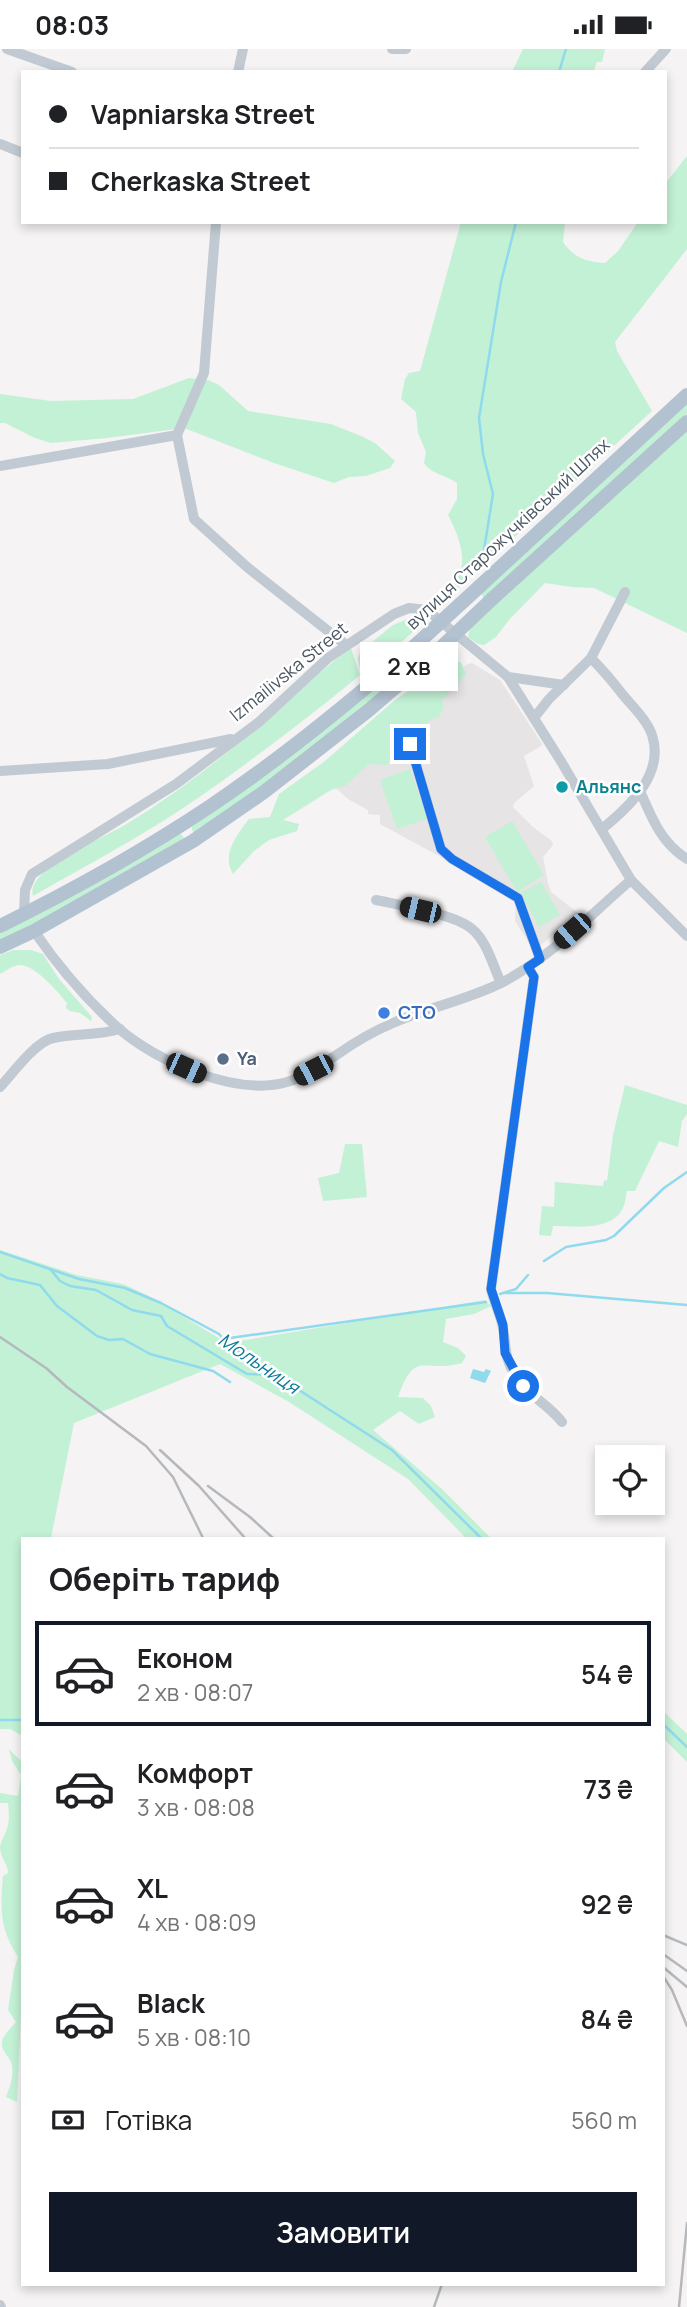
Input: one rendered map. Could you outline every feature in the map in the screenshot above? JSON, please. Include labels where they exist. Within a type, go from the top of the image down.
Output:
[{"type":"main road","name":"вулиця Старожучківський Шлях","points":[[0,926],[183,824],[275,759],[419,642],[687,395]]},
{"type":"main road","name":"вулиця Старожучківський Шлях","points":[[0,947],[34,931],[193,841],[264,792],[420,667],[687,422]]},
{"type":"main road","points":[[407,652],[420,667]]},
{"type":"main road","points":[[183,824],[193,841]]},
{"type":"street","points":[[7,49],[66,70]]},
{"type":"street","points":[[238,70],[243,49]]},
{"type":"street","points":[[392,49],[406,49]]},
{"type":"street","points":[[647,70],[666,49]]},
{"type":"street","points":[[0,144],[21,152]]},
{"type":"street","points":[[216,224],[204,373],[177,435],[194,519],[247,567],[346,645]]},
{"type":"street","points":[[0,465],[177,435]]},
{"type":"street","points":[[534,718],[592,658],[625,591]]},
{"type":"street","name":"Izmailivska Street","points":[[0,771],[108,764],[237,737],[259,722],[328,658],[394,614],[409,608],[427,610],[508,677]]},
{"type":"street","points":[[592,658],[640,715],[651,733],[653,760],[640,791],[621,813],[602,829]]},
{"type":"street","points":[[508,677],[564,685]]},
{"type":"street","points":[[508,677],[631,880],[687,936]]},
{"type":"street","points":[[24,914],[25,890],[32,874],[176,784],[237,737]]},
{"type":"street","points":[[410,744],[441,849],[452,859],[518,898],[540,959]]},
{"type":"street","points":[[640,791],[660,835],[670,847],[687,859]]},
{"type":"street","points":[[34,931],[84,996],[120,1029],[164,1058],[208,1078],[248,1087],[267,1086],[289,1082],[354,1043],[394,1023],[501,983],[540,959],[631,880]]},
{"type":"street","points":[[376,900],[420,910],[462,923],[472,929],[501,983]]},
{"type":"street","points":[[528,967],[534,977],[491,1289],[503,1325],[505,1353],[515,1375],[527,1390],[554,1411],[562,1422]]},
{"type":"street","points":[[0,1087],[40,1044],[52,1038],[98,1035],[120,1029]]},
{"type":"shaded area","points":[[472,663],[500,680],[543,745],[524,756],[534,786],[514,803],[513,807],[552,841],[553,845],[543,857],[551,892],[578,913],[534,951],[515,921],[516,900],[380,824],[380,815],[368,814],[368,810],[348,799],[336,788],[413,731],[466,665]]},
{"type":"green space","points":[[523,49],[605,49],[602,62],[597,62],[594,70],[513,70]]},
{"type":"green space","points":[[687,156],[687,249],[615,342],[617,351],[652,411],[440,605],[436,605],[439,595],[456,579],[461,568],[462,552],[448,515],[457,499],[457,483],[431,470],[424,463],[426,452],[418,433],[416,412],[401,399],[409,373],[420,371],[460,224],[565,224],[563,242],[572,252],[592,262],[605,263],[618,251],[637,224],[667,224],[667,181]]},
{"type":"green space","points":[[189,378],[208,380],[219,385],[248,411],[331,424],[361,436],[375,443],[395,461],[390,468],[334,483],[184,428],[51,443],[0,423],[0,394],[51,401],[133,399]]},
{"type":"green space","points":[[687,401],[687,414],[484,599],[480,592]]},
{"type":"green space","points":[[687,430],[687,633],[594,588],[545,583],[496,637],[484,645],[468,637],[470,627]]},
{"type":"green space","points":[[408,619],[414,620],[414,631],[376,664],[360,669],[358,658],[361,651],[393,625]]},
{"type":"green space","points":[[351,648],[360,675],[301,723],[178,811],[33,896],[34,886],[41,875],[53,865],[125,825],[178,790],[262,724]]},
{"type":"green space","points":[[454,657],[462,664],[466,674],[442,700],[444,708],[439,717],[424,726],[419,735],[402,747],[387,765],[369,764],[345,786],[331,790],[283,820],[299,824],[297,831],[269,840],[254,851],[233,874],[229,859],[232,845],[249,819],[270,817],[279,794],[325,761],[395,700],[432,675],[443,662]]},
{"type":"green space","points":[[401,663],[408,667],[407,671],[316,746],[196,834],[193,832],[191,825]]},
{"type":"green space","points":[[410,769],[427,819],[397,829],[380,780]]},
{"type":"green space","points":[[512,821],[544,875],[517,892],[485,837]]},
{"type":"green space","points":[[179,832],[185,839],[32,926],[0,941],[0,930]]},
{"type":"green space","points":[[541,882],[560,915],[539,927],[520,893]]},
{"type":"green space","points":[[13,950],[31,950],[43,954],[59,979],[92,1017],[91,1021],[66,1008],[67,1003],[36,971],[21,965],[11,967],[0,974],[0,955]]},
{"type":"green space","points":[[625,1085],[687,1105],[678,1147],[659,1141],[635,1191],[627,1191],[623,1208],[610,1221],[582,1227],[553,1226],[551,1236],[539,1235],[542,1206],[554,1207],[555,1182],[603,1186],[604,1180],[607,1181],[613,1135]]},
{"type":"green space","points":[[345,1144],[362,1144],[367,1197],[323,1201],[318,1178],[339,1173]]},
{"type":"green space","points":[[0,1250],[77,1275],[123,1284],[149,1296],[227,1343],[485,1300],[491,1306],[474,1314],[446,1319],[443,1342],[458,1348],[466,1356],[462,1363],[422,1366],[410,1373],[404,1382],[398,1397],[423,1398],[431,1406],[435,1417],[419,1424],[400,1411],[373,1430],[442,1489],[490,1537],[465,1537],[408,1479],[289,1402],[220,1364],[74,1423],[51,1537],[21,1537],[21,1735],[10,1729],[0,1729]]},
{"type":"green space","points":[[665,1713],[687,1734],[687,1762],[665,1740]]},
{"type":"green space","points":[[9,1749],[21,1761],[21,1775],[12,1761]]},
{"type":"green space","points":[[21,1775],[21,2015],[17,2102],[6,2097],[12,2071],[11,2062],[2,2044],[4,2036],[16,2022],[8,2010],[18,1957],[5,1928],[2,1909],[3,1876],[8,1873],[0,1847],[9,1814],[8,1803],[0,1803],[0,1793],[18,1796]]},
{"type":"water","points":[[473,1369],[491,1371],[485,1383],[470,1378]]},
{"type":"waterway","points":[[560,70],[566,49]]},
{"type":"waterway","points":[[483,556],[493,494],[483,454],[479,418],[501,282],[516,224]]},
{"type":"waterway","points":[[544,1261],[566,1247],[606,1240],[614,1236],[664,1188],[687,1172]]},
{"type":"waterway","name":"Мольниця","points":[[0,1252],[79,1279],[125,1288],[161,1303],[219,1334],[229,1345],[392,1450],[480,1537]]},
{"type":"waterway","points":[[51,1270],[60,1281],[70,1286],[96,1290],[132,1310],[161,1316],[167,1326],[247,1374],[272,1375]]},
{"type":"waterway","points":[[0,1274],[40,1285],[57,1306],[97,1336],[109,1340],[123,1339],[150,1354],[213,1371],[230,1382]]},
{"type":"waterway","points":[[500,1294],[516,1289],[528,1275]]},
{"type":"waterway","points":[[505,1293],[547,1293],[687,1305]]},
{"type":"waterway","points":[[223,1339],[486,1302]]},
{"type":"waterway","points":[[0,1720],[21,1720]]},
{"type":"waterway","name":"Мольниця","points":[[665,1726],[687,1747]]},
{"type":"railway","points":[[0,1337],[46,1368],[146,1446],[173,1477],[203,1537]]},
{"type":"railway","points":[[160,1450],[199,1486],[244,1537]]},
{"type":"railway","points":[[208,1486],[272,1537]]},
{"type":"railway","points":[[665,1936],[687,1945]]},
{"type":"railway","points":[[665,1955],[687,1971]]},
{"type":"railway","points":[[665,1969],[687,1987]]},
{"type":"railway","points":[[665,1979],[687,2026]]},
{"type":"railway","points":[[679,2307],[687,2223]]},
{"type":"railway","points":[[434,2307],[441,2286]]},
{"type":"place","name":"Альянс","points":[[562,787]]},
{"type":"place","name":"СТО","points":[[384,1013]]},
{"type":"place","name":"Ya","points":[[223,1059]]},
{"type":"route","points":[[410,744],[441,849],[452,859],[518,898],[540,959],[528,967],[534,977],[491,1289],[503,1325],[505,1353],[523,1386]]}]
